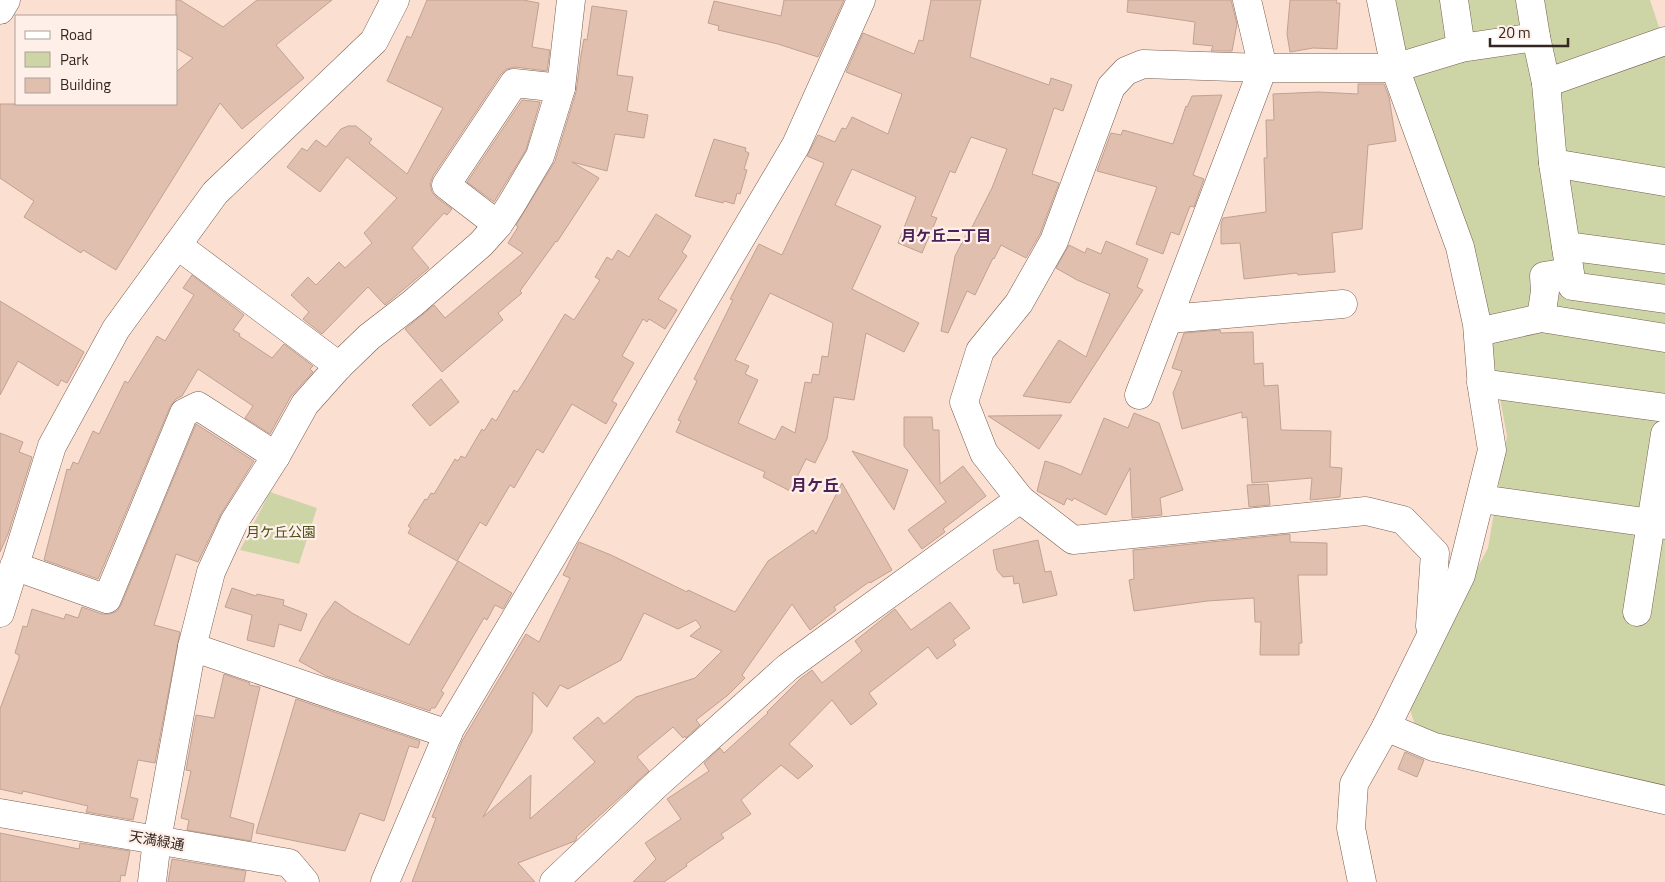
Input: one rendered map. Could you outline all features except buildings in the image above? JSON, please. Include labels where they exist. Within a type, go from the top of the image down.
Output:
[{"type":"street","points":[[0,10],[6,0]]},
{"type":"street","points":[[0,613],[52,446],[116,329],[215,193],[374,41],[395,0]]},
{"type":"street","points":[[152,882],[157,840],[192,647],[211,572],[234,522],[276,456],[305,404],[339,366],[369,337],[413,303],[481,244],[498,225],[540,156],[561,88],[571,0]]},
{"type":"street","points":[[385,882],[448,734],[796,145],[861,0]]},
{"type":"street","points":[[1139,396],[1263,68],[1247,0]]},
{"type":"street","points":[[1362,882],[1351,828],[1354,784],[1386,727],[1461,575],[1492,450],[1481,382],[1477,324],[1460,247],[1395,68],[1381,0]]},
{"type":"street","points":[[1454,0],[1462,48]]},
{"type":"street","points":[[1530,0],[1546,83],[1553,162],[1572,286],[1665,299]]},
{"type":"street","points":[[1429,643],[1435,553],[1403,520],[1366,512],[1072,540],[1020,499],[984,454],[964,402],[980,351],[1019,303],[1054,241],[1111,87],[1126,71],[1143,64],[1263,68],[1395,68],[1462,48],[1536,37]]},
{"type":"street","points":[[1546,83],[1665,41]]},
{"type":"street","points":[[498,225],[446,185],[514,83],[561,88]]},
{"type":"street","points":[[1553,162],[1665,182]]},
{"type":"street","points":[[177,245],[339,366]]},
{"type":"street","points":[[1541,318],[1546,291],[1544,276],[1567,259],[1665,259]]},
{"type":"street","points":[[1169,319],[1342,304]]},
{"type":"street","points":[[1478,332],[1541,318],[1665,338]]},
{"type":"street","points":[[1481,382],[1665,408]]},
{"type":"street","points":[[14,566],[107,599],[184,413],[198,406],[276,456]]},
{"type":"street","points":[[1638,612],[1659,524],[1665,434]]},
{"type":"street","points":[[554,882],[656,786],[788,667],[1020,499]]},
{"type":"street","points":[[1481,499],[1659,524]]},
{"type":"street","points":[[192,647],[448,734]]},
{"type":"street","points":[[1386,727],[1434,747],[1665,800]]},
{"type":"street","name":"天満緑通","points":[[0,813],[289,863],[305,882]]},
{"type":"green space","points":[[1387,0],[1650,0],[1665,45],[1665,807],[1424,754],[1407,700],[1488,548],[1507,436],[1476,271]]},
{"type":"green space","name":"月ケ丘公園","points":[[270,492],[317,508],[299,564],[240,550]]},
{"type":"district","name":"月ケ丘二丁目","points":[[946,235]]},
{"type":"district","name":"月ケ丘","points":[[815,485]]}]
